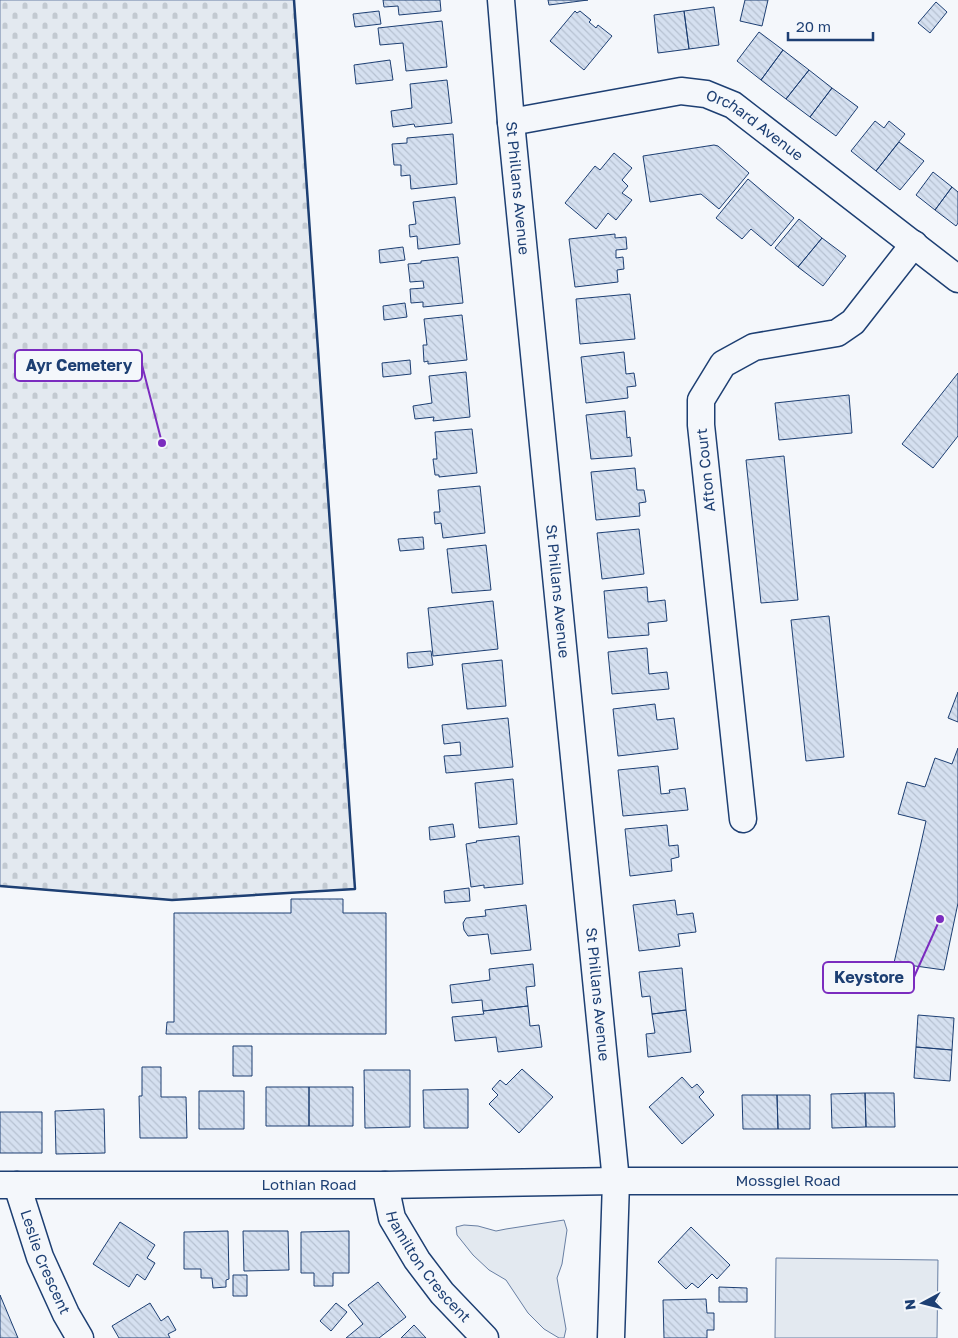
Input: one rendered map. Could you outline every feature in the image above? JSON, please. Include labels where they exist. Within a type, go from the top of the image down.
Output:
[{"type":"street","name":"St Phillans Avenue","points":[[501,0],[616,1181],[612,1338]]},
{"type":"street","name":"Orchard Avenue","points":[[512,122],[681,91],[706,94],[734,105],[958,279]]},
{"type":"street","name":"Afton Court","points":[[743,819],[701,425],[702,400],[723,364],[754,347],[837,333],[853,322],[914,244]]},
{"type":"street","name":"Mossgiel Road","points":[[616,1181],[958,1181]]},
{"type":"street","name":"Lothian Road","points":[[8,1185],[385,1185],[616,1181]]},
{"type":"street","name":"Leslie Crescent","points":[[8,1185],[66,1314],[80,1338]]},
{"type":"street","name":"Hamilton Crescent","points":[[385,1185],[392,1218],[416,1260],[442,1293],[485,1338]]},
{"type":"green space","points":[[0,0],[294,0],[355,889],[172,900],[0,886]]},
{"type":"green space","points":[[564,1220],[567,1230],[562,1264],[557,1278],[566,1329],[564,1338],[559,1338],[544,1329],[528,1313],[506,1280],[489,1270],[473,1255],[457,1235],[456,1227],[464,1225],[478,1226],[496,1231]]},
{"type":"green space","points":[[776,1258],[938,1260],[937,1338],[775,1338]]},
{"type":"building","points":[[383,0],[440,0],[441,11],[399,15],[398,6],[384,7]]},
{"type":"building","points":[[548,0],[588,0],[549,5]]},
{"type":"building","points":[[745,0],[768,0],[762,26],[740,21]]},
{"type":"building","points":[[936,2],[947,12],[930,33],[918,23]]},
{"type":"building","points":[[714,7],[719,45],[689,49],[684,11]]},
{"type":"building","points":[[379,11],[381,24],[355,27],[353,14]]},
{"type":"building","points":[[575,11],[577,13],[580,11],[591,20],[589,22],[596,28],[598,25],[612,36],[584,70],[550,41]]},
{"type":"building","points":[[684,11],[689,49],[658,53],[654,15]]},
{"type":"building","points":[[442,21],[447,67],[406,71],[403,43],[380,45],[378,28]]},
{"type":"building","points":[[759,32],[783,50],[761,80],[737,61]]},
{"type":"building","points":[[783,50],[809,70],[786,99],[761,80]]},
{"type":"building","points":[[390,60],[393,80],[356,84],[354,65]]},
{"type":"building","points":[[809,70],[832,88],[810,117],[786,99]]},
{"type":"building","points":[[447,80],[452,123],[415,127],[414,124],[393,127],[391,111],[412,108],[410,84]]},
{"type":"building","points":[[832,88],[858,107],[836,136],[810,117]]},
{"type":"building","points":[[875,121],[884,128],[889,121],[905,134],[876,171],[851,151]]},
{"type":"building","points":[[453,134],[457,184],[411,189],[410,175],[401,176],[401,165],[394,165],[392,144],[407,143],[407,138]]},
{"type":"building","points":[[899,142],[924,161],[900,190],[876,171]]},
{"type":"building","points":[[714,145],[718,146],[749,173],[719,209],[701,194],[650,202],[643,156]]},
{"type":"building","points":[[614,153],[632,168],[622,180],[628,186],[622,193],[632,200],[616,220],[608,213],[596,229],[565,203],[595,166],[600,170]]},
{"type":"building","points":[[933,172],[952,187],[935,210],[916,195]]},
{"type":"building","points":[[748,179],[794,218],[771,246],[751,229],[742,239],[716,218]]},
{"type":"building","points":[[952,187],[958,192],[958,223],[956,226],[935,210]]},
{"type":"building","points":[[455,197],[460,244],[418,249],[417,236],[410,237],[409,225],[416,224],[413,202]]},
{"type":"building","points":[[799,219],[822,238],[798,267],[775,248]]},
{"type":"building","points":[[615,234],[615,238],[626,237],[627,249],[616,250],[616,258],[623,257],[624,269],[617,270],[618,282],[575,287],[569,239]]},
{"type":"building","points":[[822,238],[846,256],[823,286],[798,267]]},
{"type":"building","points":[[403,247],[405,260],[380,263],[379,250]]},
{"type":"building","points":[[458,257],[463,303],[423,307],[423,302],[411,303],[410,289],[424,288],[423,281],[410,282],[408,264]]},
{"type":"building","points":[[630,294],[635,339],[580,344],[576,299]]},
{"type":"building","points":[[405,303],[407,317],[384,320],[383,306]]},
{"type":"building","points":[[462,315],[467,360],[428,364],[428,361],[424,362],[423,345],[427,345],[424,319]]},
{"type":"building","points":[[624,352],[626,374],[634,373],[636,386],[627,387],[628,398],[586,403],[581,357]]},
{"type":"building","points":[[410,360],[411,374],[383,377],[382,363]]},
{"type":"building","points":[[466,372],[470,417],[433,421],[434,417],[415,419],[413,406],[432,403],[429,376]]},
{"type":"building","points":[[958,373],[958,436],[933,468],[902,444]]},
{"type":"building","points":[[849,395],[852,433],[779,440],[775,403]]},
{"type":"building","points":[[625,411],[627,438],[630,437],[632,456],[591,459],[586,415]]},
{"type":"building","points":[[472,429],[477,473],[439,477],[439,475],[435,475],[433,459],[437,459],[435,432]]},
{"type":"building","points":[[784,456],[798,600],[761,603],[746,460]]},
{"type":"building","points":[[635,468],[637,490],[644,490],[646,502],[639,503],[640,516],[596,520],[591,472]]},
{"type":"building","points":[[480,486],[485,533],[443,538],[441,523],[435,524],[434,512],[440,512],[438,490]]},
{"type":"building","points":[[639,529],[644,574],[602,579],[597,533]]},
{"type":"building","points":[[423,537],[424,549],[400,551],[398,539]]},
{"type":"building","points":[[486,545],[491,590],[452,593],[447,549]]},
{"type":"building","points":[[647,587],[648,602],[665,600],[667,621],[648,623],[649,635],[608,638],[604,591]]},
{"type":"building","points":[[493,601],[498,649],[433,656],[428,608]]},
{"type":"building","points":[[829,616],[844,757],[806,761],[791,620]]},
{"type":"building","points":[[647,648],[649,674],[667,672],[669,689],[612,694],[608,652]]},
{"type":"building","points":[[431,651],[433,665],[408,668],[407,653]]},
{"type":"building","points":[[502,660],[506,706],[467,709],[462,664]]},
{"type":"building","points":[[958,692],[958,722],[948,718]]},
{"type":"building","points":[[655,704],[657,720],[674,718],[678,749],[618,756],[613,709]]},
{"type":"building","points":[[508,718],[513,767],[446,773],[444,756],[461,755],[460,742],[444,744],[442,725]]},
{"type":"building","points":[[958,748],[958,903],[944,970],[894,963],[926,821],[898,814],[907,782],[925,787],[935,758],[952,764]]},
{"type":"building","points":[[658,766],[661,794],[670,793],[669,790],[685,788],[688,810],[623,816],[618,770]]},
{"type":"building","points":[[513,779],[517,824],[479,828],[475,783]]},
{"type":"building","points":[[453,824],[455,837],[430,840],[429,827]]},
{"type":"building","points":[[667,825],[669,846],[678,845],[679,857],[671,859],[672,871],[630,876],[625,829]]},
{"type":"building","points":[[519,836],[523,884],[484,888],[484,885],[471,887],[466,844]]},
{"type":"building","points":[[469,888],[470,901],[445,903],[444,891]]},
{"type":"building","points":[[291,899],[343,899],[343,913],[386,913],[386,1034],[166,1034],[167,1022],[174,1022],[174,913],[291,913]]},
{"type":"building","points":[[675,900],[677,915],[693,913],[696,932],[678,934],[680,946],[639,951],[633,905]]},
{"type":"building","points":[[526,905],[531,950],[491,954],[488,934],[468,936],[464,930],[463,923],[466,918],[486,916],[485,910]]},
{"type":"building","points":[[533,964],[535,986],[526,987],[528,1006],[483,1011],[482,1000],[452,1003],[450,985],[490,980],[489,969]]},
{"type":"building","points":[[682,968],[686,1010],[652,1014],[650,996],[642,997],[639,972]]},
{"type":"building","points":[[528,1006],[530,1026],[539,1025],[542,1047],[498,1052],[496,1037],[455,1041],[452,1017],[484,1014],[483,1011]]},
{"type":"building","points":[[686,1010],[691,1052],[648,1057],[646,1034],[655,1033],[652,1014]]},
{"type":"building","points":[[918,1015],[954,1018],[952,1050],[916,1047]]},
{"type":"building","points":[[233,1046],[252,1046],[252,1076],[233,1076]]},
{"type":"building","points":[[916,1047],[952,1050],[950,1081],[914,1078]]},
{"type":"building","points":[[142,1067],[161,1067],[161,1097],[186,1097],[187,1138],[140,1138],[139,1096],[142,1096]]},
{"type":"building","points":[[522,1069],[553,1097],[519,1133],[489,1104],[498,1095],[492,1089],[500,1080],[506,1085]]},
{"type":"building","points":[[364,1070],[410,1070],[410,1127],[365,1128]]},
{"type":"building","points":[[682,1077],[692,1088],[697,1084],[704,1092],[699,1097],[714,1115],[682,1144],[649,1107]]},
{"type":"building","points":[[266,1087],[309,1087],[309,1126],[266,1126]]},
{"type":"building","points":[[309,1087],[353,1087],[353,1126],[309,1126]]},
{"type":"building","points":[[468,1089],[468,1128],[424,1128],[423,1090]]},
{"type":"building","points":[[199,1091],[244,1091],[244,1129],[199,1129]]},
{"type":"building","points":[[865,1093],[866,1127],[832,1128],[831,1094]]},
{"type":"building","points":[[865,1093],[894,1093],[895,1127],[866,1127]]},
{"type":"building","points":[[742,1095],[777,1095],[778,1129],[743,1129]]},
{"type":"building","points":[[777,1095],[810,1095],[810,1129],[778,1129]]},
{"type":"building","points":[[104,1109],[105,1153],[56,1154],[55,1111]]},
{"type":"building","points":[[0,1112],[42,1112],[42,1153],[0,1153]]},
{"type":"building","points":[[120,1222],[155,1245],[147,1258],[155,1263],[145,1280],[137,1274],[129,1287],[93,1264]]},
{"type":"building","points":[[691,1227],[730,1265],[717,1279],[712,1274],[698,1288],[692,1283],[686,1289],[658,1262]]},
{"type":"building","points":[[228,1231],[229,1279],[226,1280],[226,1287],[213,1288],[212,1278],[201,1278],[201,1269],[184,1269],[184,1232]]},
{"type":"building","points":[[243,1231],[288,1231],[289,1270],[244,1271]]},
{"type":"building","points":[[349,1231],[349,1273],[333,1273],[333,1286],[314,1286],[314,1273],[301,1273],[301,1232]]},
{"type":"building","points":[[233,1275],[247,1275],[247,1296],[233,1296]]},
{"type":"building","points":[[378,1282],[406,1317],[379,1338],[346,1338],[363,1324],[348,1305]]},
{"type":"building","points":[[719,1287],[747,1288],[747,1302],[719,1302]]},
{"type":"building","points":[[0,1295],[18,1338],[0,1338]]},
{"type":"building","points":[[706,1299],[707,1313],[714,1313],[714,1330],[707,1330],[707,1338],[664,1338],[663,1300]]},
{"type":"building","points":[[150,1303],[161,1321],[168,1316],[176,1330],[168,1334],[170,1338],[119,1338],[112,1326]]},
{"type":"building","points":[[336,1303],[347,1312],[331,1331],[320,1321]]},
{"type":"building","points":[[414,1325],[426,1338],[401,1338]]},
{"type":"wall","points":[[0,886],[172,900],[355,889],[294,0]]},
{"type":"place","name":"Ayr Cemetery","points":[[162,443]]},
{"type":"place","name":"Keystore","points":[[940,919]]}]
